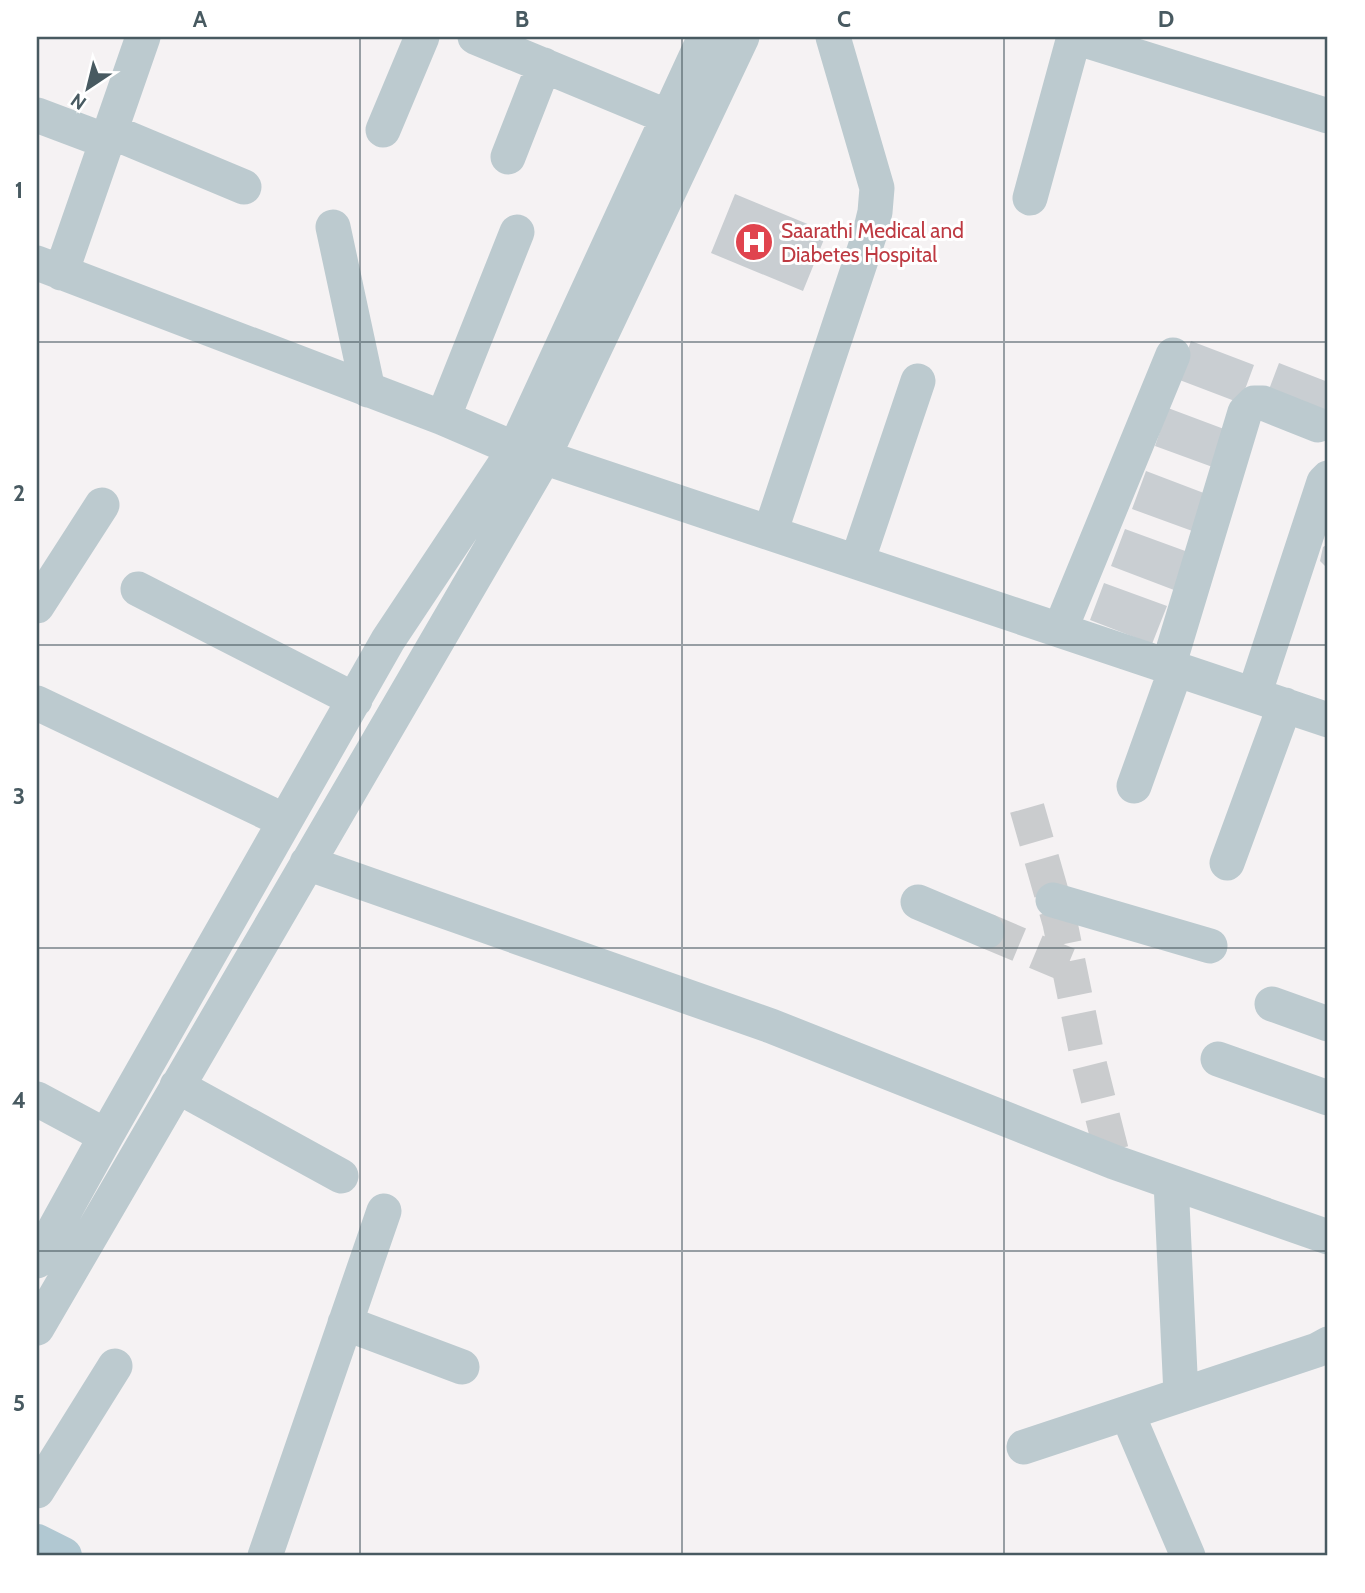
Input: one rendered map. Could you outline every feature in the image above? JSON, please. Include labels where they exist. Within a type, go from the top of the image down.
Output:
[{"type":"main road","points":[[37,1543],[64,1556]]},
{"type":"street","points":[[143,37],[108,136],[49,268],[529,453],[1328,720]]},
{"type":"street","points":[[383,130],[422,37]]},
{"type":"street","points":[[475,37],[668,117]]},
{"type":"street","points":[[37,1261],[398,624],[529,453],[668,117],[705,37]]},
{"type":"street","points":[[37,1328],[307,863],[529,453],[742,37]]},
{"type":"street","points":[[770,533],[875,212],[877,188],[833,37]]},
{"type":"street","points":[[1030,198],[1074,37],[1328,116]]},
{"type":"street","points":[[508,157],[544,65]]},
{"type":"street","points":[[37,115],[108,136],[244,187]]},
{"type":"street","points":[[333,227],[369,390]]},
{"type":"street","points":[[443,418],[517,232]]},
{"type":"street","points":[[1060,630],[1173,355]]},
{"type":"street","points":[[857,562],[919,381]]},
{"type":"street","points":[[1134,786],[1172,668],[1245,412],[1254,403],[1263,402],[1318,425]]},
{"type":"street","points":[[1227,863],[1324,482],[1328,478]]},
{"type":"street","points":[[37,606],[102,505]]},
{"type":"street","points":[[138,589],[355,700]]},
{"type":"street","points":[[37,703],[285,821]]},
{"type":"street","points":[[307,863],[771,1026],[1114,1162],[1328,1237]]},
{"type":"street","points":[[1053,900],[1210,946]]},
{"type":"street","points":[[918,902],[987,931]]},
{"type":"street","points":[[1272,1004],[1328,1024]]},
{"type":"street","points":[[1218,1059],[1328,1098]]},
{"type":"street","points":[[177,1086],[341,1176]]},
{"type":"street","points":[[37,1099],[106,1136]]},
{"type":"street","points":[[1171,1182],[1181,1395]]},
{"type":"street","points":[[265,1556],[384,1211]]},
{"type":"street","points":[[345,1323],[462,1367]]},
{"type":"street","points":[[1024,1447],[1317,1350],[1328,1344]]},
{"type":"street","points":[[37,1491],[116,1366]]},
{"type":"street","points":[[1127,1413],[1188,1556]]},
{"type":"building","points":[[735,194],[827,232],[803,291],[711,253]]},
{"type":"building","points":[[1191,341],[1254,365],[1240,403],[1177,379]]},
{"type":"building","points":[[1279,363],[1328,382],[1328,423],[1265,400]]},
{"type":"building","points":[[1168,408],[1232,432],[1218,469],[1155,446]]},
{"type":"building","points":[[1146,471],[1209,495],[1195,532],[1132,509]]},
{"type":"building","points":[[1125,529],[1188,552],[1174,590],[1111,566]]},
{"type":"building","points":[[1328,544],[1328,569],[1320,561],[1323,547]]},
{"type":"building","points":[[1104,583],[1167,606],[1152,644],[1090,620]]},
{"type":"tunnel","points":[[1027,808],[1060,923],[1087,1055],[1114,1162]]},
{"type":"tunnel","points":[[987,931],[1068,965]]},
{"type":"place","name":"Saarathi Medical and Diabetes Hospital","points":[[754,242]]}]
